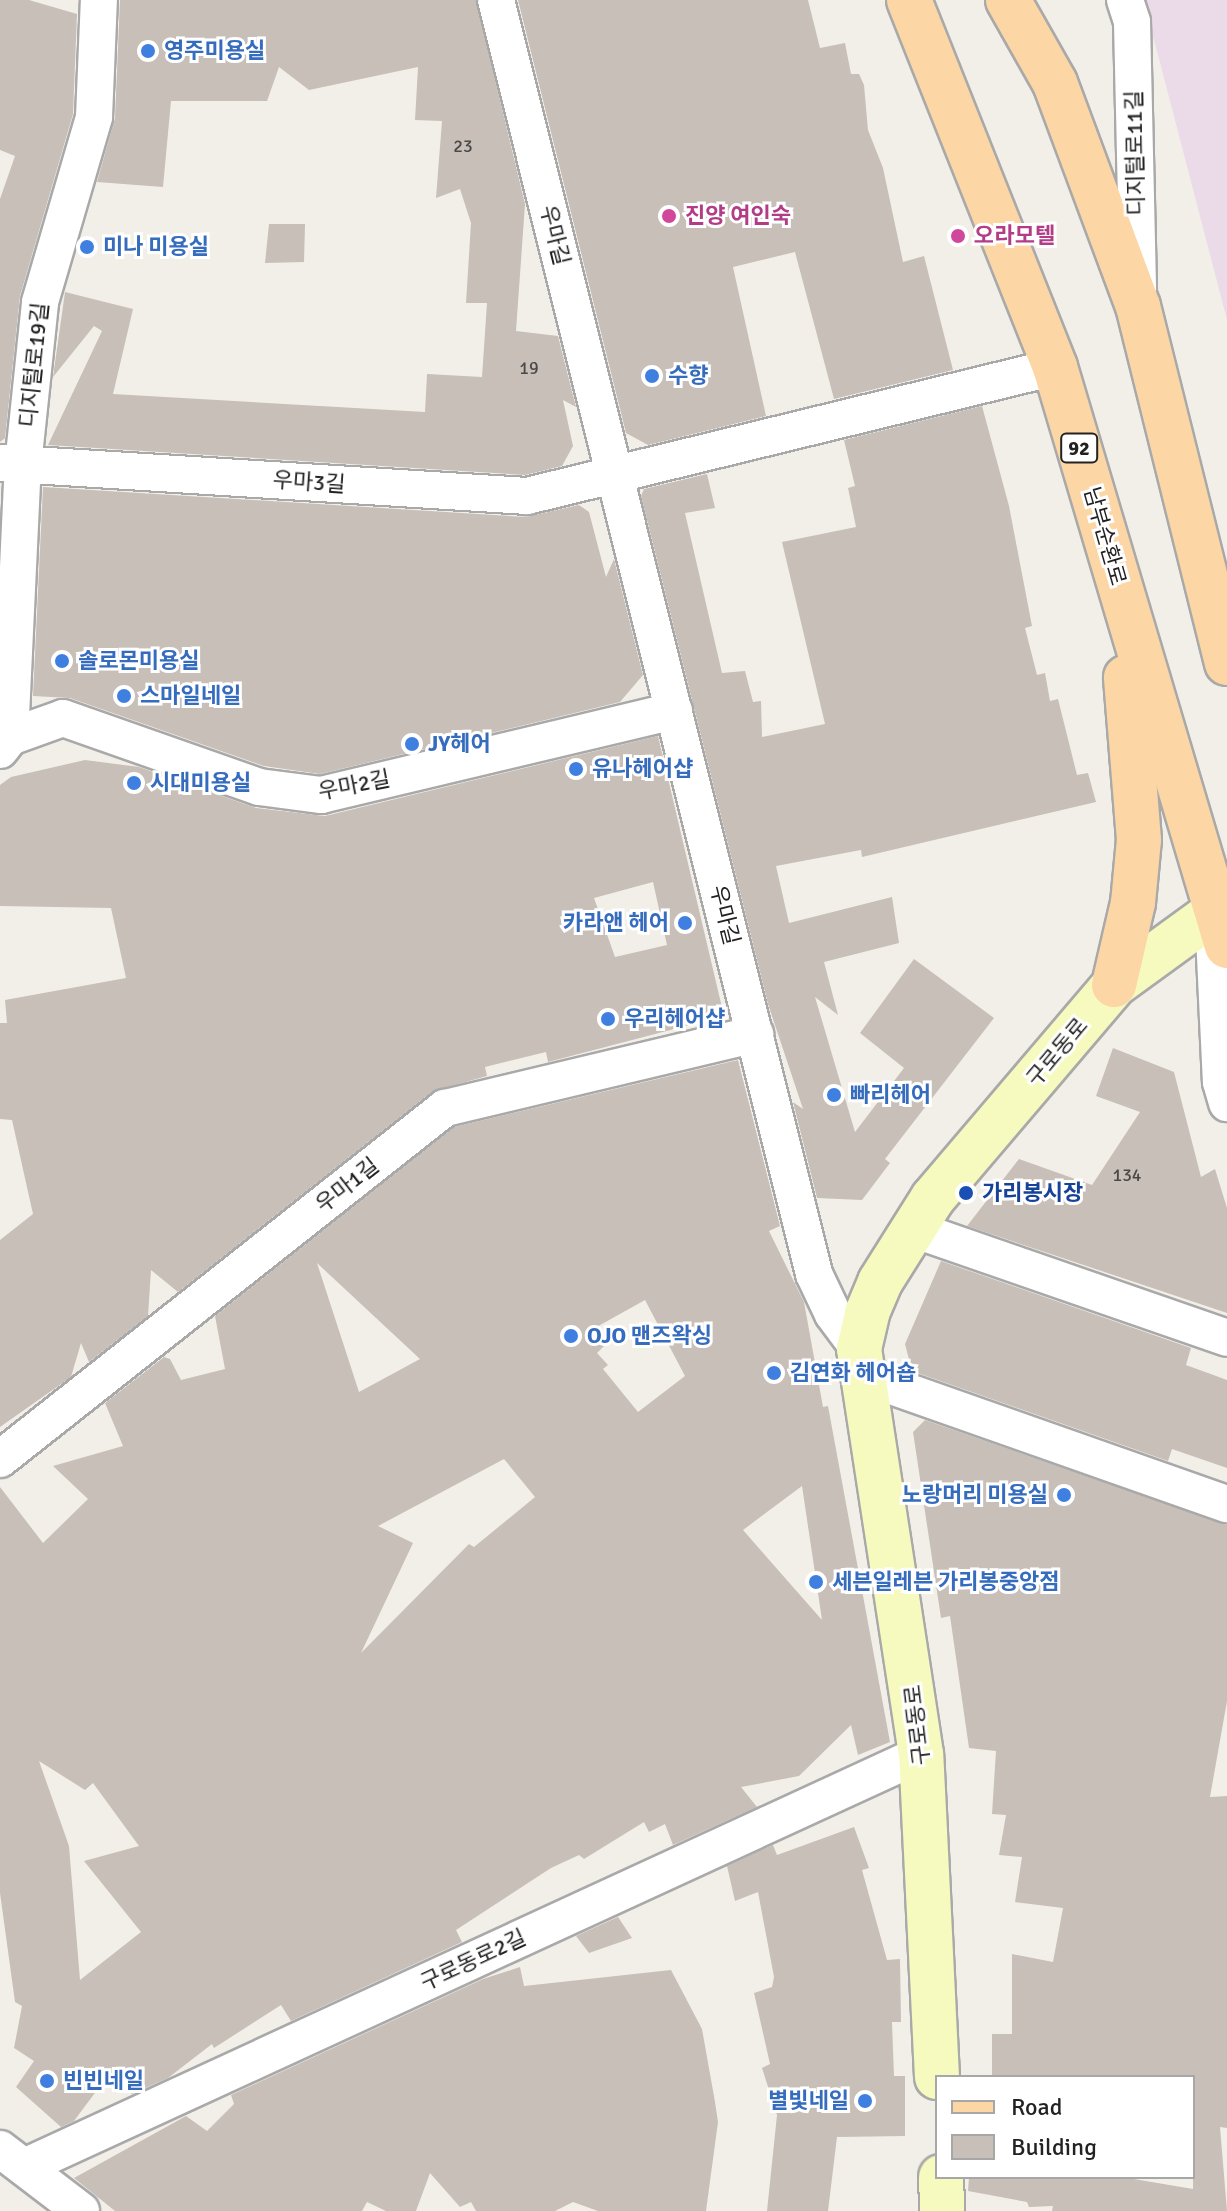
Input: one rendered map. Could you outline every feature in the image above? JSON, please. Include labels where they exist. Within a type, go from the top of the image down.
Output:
[{"type":"main road","name":"남부순환로","points":[[909,0],[1055,367],[1222,919]]},
{"type":"main road","points":[[1008,0],[1055,83],[1138,306],[1227,663]]},
{"type":"main road","points":[[1114,985],[1133,903],[1139,840],[1115,572]]},
{"type":"main road","name":"구로동로","points":[[937,2075],[921,1754],[861,1362],[880,1282],[933,1198],[1114,985],[1222,919]]},
{"type":"main road","points":[[941,2179],[942,2211]]},
{"type":"street","name":"디지털로19길","points":[[5,743],[12,464],[40,302],[94,117],[99,0]]},
{"type":"street","name":"우마길","points":[[496,0],[814,1274],[861,1362]]},
{"type":"street","name":"디지털로11길","points":[[1128,11],[1138,306]]},
{"type":"street","points":[[614,471],[1055,367]]},
{"type":"street","name":"우마3길","points":[[12,464],[527,496],[614,471]]},
{"type":"street","name":"우마2길","points":[[5,743],[63,718],[259,787],[321,795],[674,711]]},
{"type":"street","points":[[1222,919],[1221,1082],[1227,1103]]},
{"type":"street","name":"우마1길","points":[[0,1459],[445,1108],[755,1034]]},
{"type":"street","points":[[913,1229],[1227,1338]]},
{"type":"street","points":[[861,1362],[1227,1504]]},
{"type":"street","name":"구로동로2길","points":[[12,2158],[921,1754]]},
{"type":"street","points":[[12,2158],[81,2211]]},
{"type":"shaded area","points":[[1142,0],[1227,0],[1227,320],[1157,51]]},
{"type":"building","points":[[0,0],[29,0],[77,14],[73,114],[20,296],[5,438],[0,442],[0,199],[15,156],[0,150]]},
{"type":"building","points":[[120,0],[476,0],[525,204],[516,331],[558,336],[576,407],[563,400],[573,446],[562,466],[525,475],[48,445],[102,331],[94,326],[53,377],[65,292],[133,309],[113,394],[425,412],[427,374],[482,377],[487,303],[466,303],[471,223],[460,189],[436,198],[442,121],[415,120],[418,67],[309,90],[279,67],[267,101],[171,101],[163,187],[97,182],[115,118]]},
{"type":"building","points":[[518,0],[808,0],[820,48],[845,43],[851,74],[859,74],[864,85],[868,130],[883,168],[903,262],[924,256],[953,370],[834,399],[795,252],[733,267],[766,416],[648,445],[626,433]]},
{"type":"building","points":[[269,224],[305,224],[304,262],[265,263]]},
{"type":"building","points":[[982,406],[1009,506],[1032,626],[1025,628],[1037,675],[1045,673],[1050,701],[1058,699],[1077,775],[1088,773],[1096,802],[862,857],[861,850],[776,866],[789,923],[892,897],[899,943],[824,962],[838,1015],[815,997],[855,1132],[904,1068],[860,1033],[914,959],[994,1018],[885,1159],[890,1163],[862,1200],[817,1198],[793,1102],[803,1109],[768,1004],[641,496],[644,489],[707,474],[715,508],[685,513],[722,673],[745,671],[753,702],[761,701],[762,737],[825,724],[782,542],[856,527],[848,488],[855,486],[844,440]]},
{"type":"building","points":[[43,487],[526,517],[579,505],[589,512],[606,577],[614,559],[643,675],[620,702],[320,774],[264,766],[70,698],[33,696]]},
{"type":"building","points":[[658,736],[724,1016],[548,1062],[546,1052],[485,1067],[487,1076],[433,1091],[178,1292],[151,1270],[148,1316],[89,1362],[81,1343],[71,1377],[0,1427],[0,1240],[33,1214],[12,1120],[0,1119],[0,1023],[7,1023],[5,1000],[126,978],[111,908],[0,906],[0,785],[11,777],[85,760],[139,767],[256,808],[325,816]],"holes":[[[653,882],[667,945],[615,957],[594,898]]]},
{"type":"building","points":[[1113,1048],[1174,1072],[1201,1177],[1215,1169],[1227,1208],[1227,1313],[967,1226],[1019,1159],[1092,1185],[1140,1112],[1096,1096]]},
{"type":"building","points":[[738,1060],[780,1226],[769,1231],[804,1302],[823,1407],[828,1406],[890,1742],[858,1755],[851,1725],[799,1776],[741,1787],[757,1807],[673,1845],[665,1824],[649,1832],[644,1822],[584,1859],[579,1855],[551,1868],[456,1930],[462,1942],[291,2021],[281,2005],[214,2048],[212,2044],[168,2078],[132,2094],[109,2074],[74,2121],[61,2127],[16,2087],[34,2061],[14,2048],[22,2006],[15,2002],[0,1893],[0,1487],[43,1543],[88,1499],[53,1466],[123,1446],[105,1403],[164,1357],[170,1359],[181,1380],[225,1369],[215,1316],[454,1127]],"holes":[[[317,1263],[420,1359],[359,1392]],[[645,1300],[685,1376],[638,1412],[603,1369],[608,1365],[597,1353],[606,1344],[593,1329]],[[504,1459],[535,1497],[474,1547],[469,1544],[361,1653],[413,1543],[378,1526]],[[802,1486],[822,1620],[743,1530]],[[39,1761],[85,1790],[93,1783],[139,1846],[84,1861],[141,1932],[80,1980],[69,1846]]]},
{"type":"building","points":[[941,1261],[1191,1348],[1186,1365],[1227,1380],[1227,1468],[1172,1449],[1168,1461],[912,1371],[905,1344]]},
{"type":"building","points":[[925,1420],[1227,1525],[1227,1701],[1210,1797],[1227,1796],[1227,2128],[1220,2127],[1227,2211],[1052,2211],[1053,2206],[1029,2207],[1027,2202],[968,2191],[969,2179],[1134,2179],[1193,2189],[1195,2075],[992,2075],[992,2034],[1012,2034],[1012,1954],[1053,1962],[1063,1908],[1015,1902],[1022,1857],[999,1855],[1006,1815],[992,1814],[996,1751],[969,1748],[950,1616],[941,1618],[913,1432]]},
{"type":"building","points":[[854,1827],[869,1868],[862,1870],[887,1960],[900,1959],[901,2022],[892,2022],[894,2076],[905,2076],[905,2136],[837,2137],[828,2211],[767,2211],[777,2115],[762,2068],[770,2064],[754,1993],[772,1987],[774,1977],[758,1892],[735,1901],[727,1866],[773,1845],[777,1855]]},
{"type":"building","points":[[618,1917],[632,1938],[589,1953],[576,1936]]},
{"type":"building","points":[[520,1967],[524,1986],[671,1970],[702,2029],[718,2122],[706,2211],[598,2211],[573,2202],[555,2211],[476,2211],[471,2202],[460,2207],[430,2173],[416,2211],[386,2211],[367,2202],[362,2211],[115,2211],[74,2178],[186,2116],[207,2131],[234,2104],[231,2095],[483,1979]]},
{"type":"place","name":"영주미용실","points":[[148,51]]},
{"type":"place","name":"진양 여인숙","points":[[669,216]]},
{"type":"place","name":"오라모텔","points":[[958,236]]},
{"type":"place","name":"미나 미용실","points":[[87,247]]},
{"type":"place","name":"수향","points":[[652,376]]},
{"type":"place","name":"솔로몬미용실","points":[[62,661]]},
{"type":"place","name":"스마일네일","points":[[124,696]]},
{"type":"place","name":"JY헤어","points":[[412,744]]},
{"type":"place","name":"유나헤어샵","points":[[576,769]]},
{"type":"place","name":"시대미용실","points":[[134,783]]},
{"type":"place","name":"카라앤 헤어","points":[[685,923]]},
{"type":"place","name":"우리헤어샵","points":[[608,1019]]},
{"type":"place","name":"빠리헤어","points":[[834,1095]]},
{"type":"place","name":"가리봉시장","points":[[966,1193]]},
{"type":"place","name":"OJO 맨즈왁싱","points":[[571,1336]]},
{"type":"place","name":"김연화 헤어숍","points":[[774,1373]]},
{"type":"place","name":"노랑머리 미용실","points":[[1064,1495]]},
{"type":"place","name":"세븐일레븐 가리봉중앙점","points":[[816,1582]]},
{"type":"place","name":"빈빈네일","points":[[47,2081]]},
{"type":"place","name":"별빛네일","points":[[865,2101]]}]
